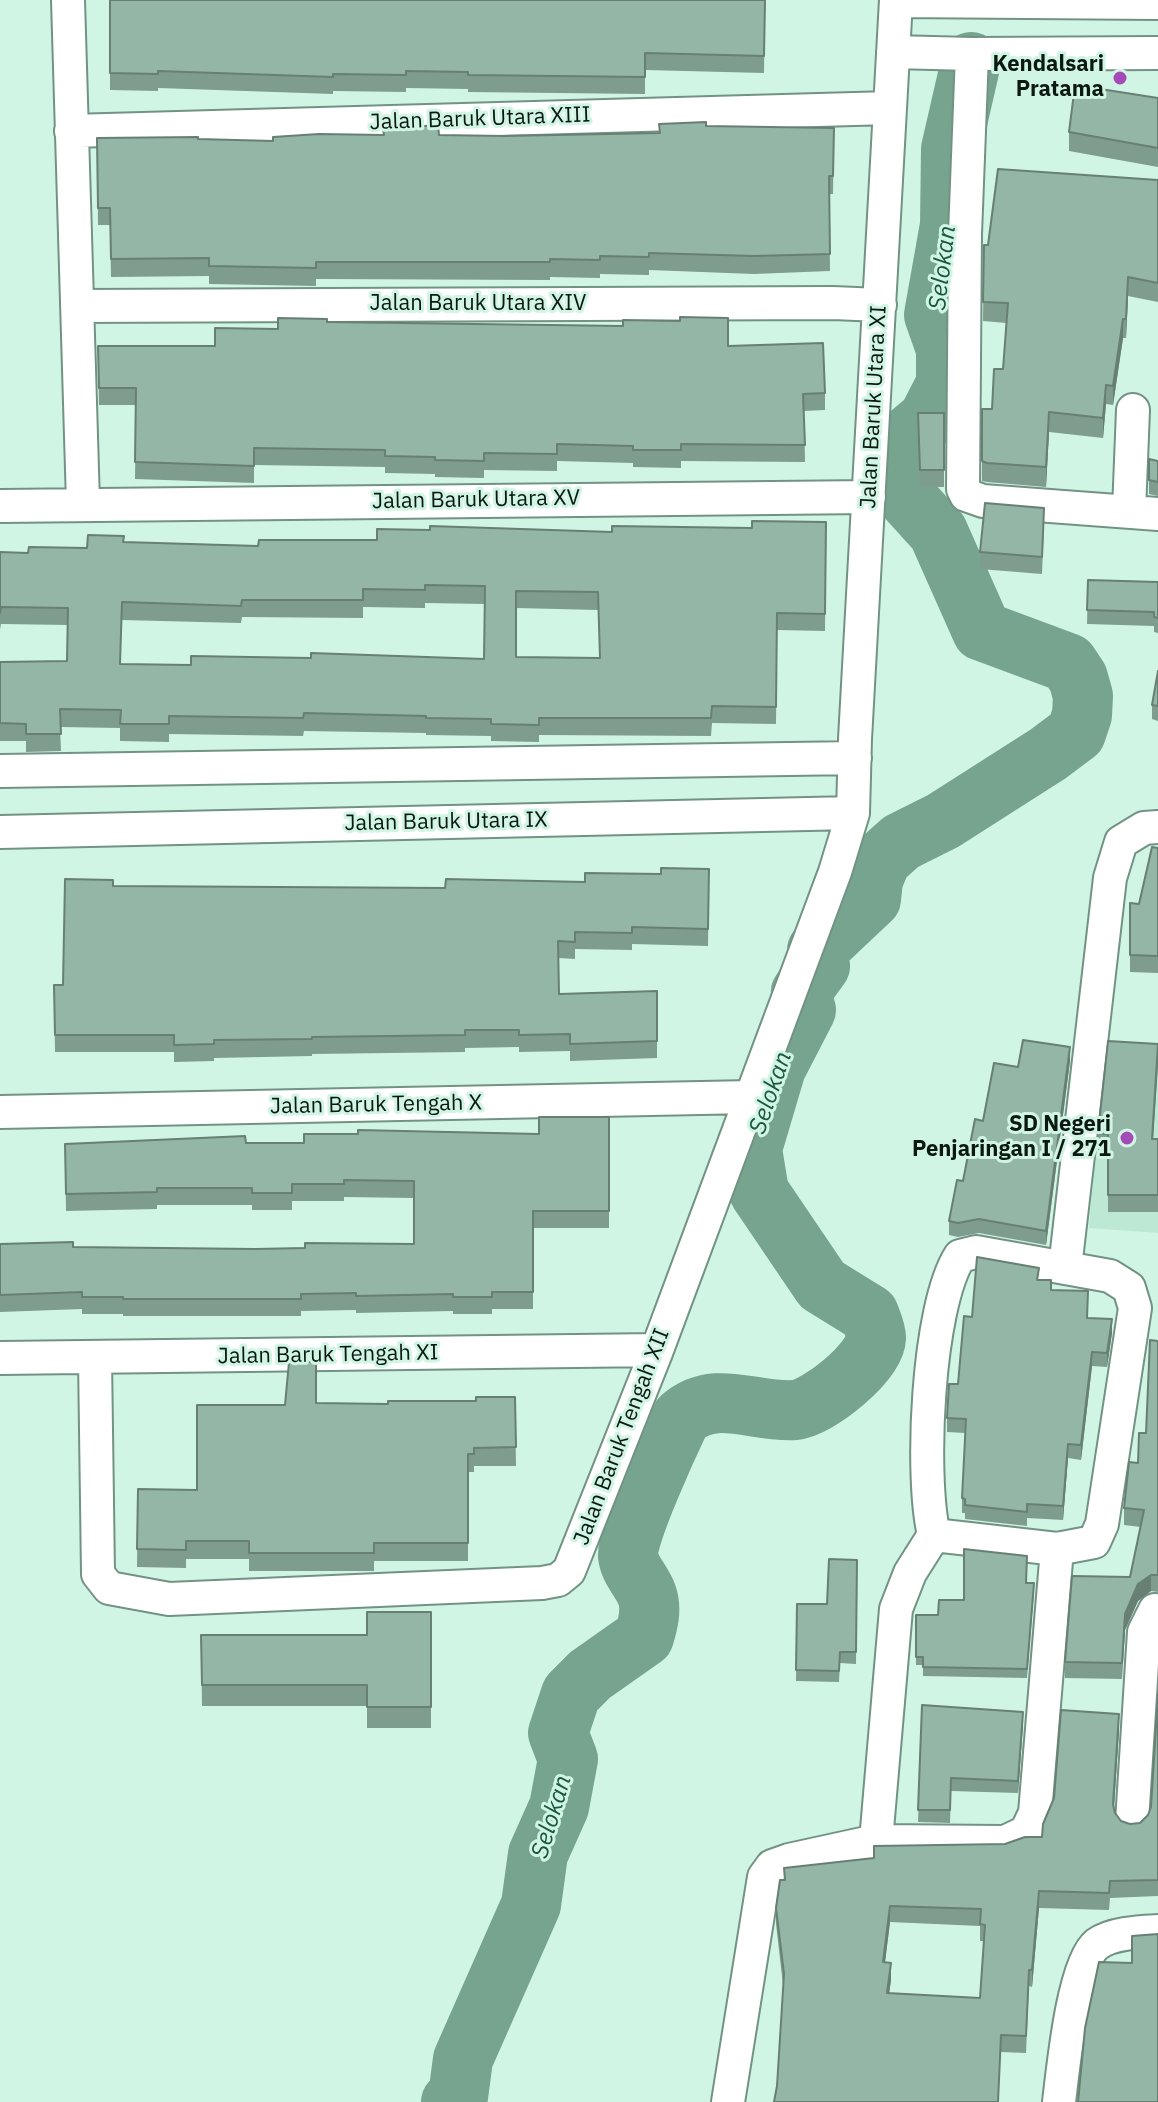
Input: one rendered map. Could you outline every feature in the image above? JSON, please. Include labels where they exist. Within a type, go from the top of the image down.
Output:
[{"type":"street","points":[[68,0],[83,503]]},
{"type":"street","points":[[896,1],[1158,3]]},
{"type":"street","name":"Jalan Baruk Utara XI","points":[[853,813],[896,1]]},
{"type":"street","points":[[893,52],[1158,53]]},
{"type":"street","points":[[972,54],[965,234],[963,489],[966,495],[983,501],[1143,512],[1133,410]]},
{"type":"street","name":"Jalan Baruk Utara XIII","points":[[71,131],[890,108]]},
{"type":"street","name":"Jalan Baruk Utara XIV","points":[[77,306],[880,305]]},
{"type":"street","name":"Jalan Baruk Utara XV","points":[[0,506],[869,497]]},
{"type":"street","points":[[0,771],[855,758]]},
{"type":"street","name":"Jalan Baruk Utara IX","points":[[0,832],[853,813]]},
{"type":"street","name":"Jalan Baruk Tengah XII","points":[[95,1358],[98,1574],[109,1588],[169,1599],[558,1580],[569,1571],[657,1350],[835,872],[853,813]]},
{"type":"street","points":[[1065,1268],[1110,878],[1121,842],[1144,828],[1158,827]]},
{"type":"street","name":"Jalan Baruk Tengah X","points":[[0,1112],[751,1097]]},
{"type":"street","points":[[876,1841],[896,1609],[910,1573],[934,1535],[927,1508],[928,1398],[941,1311],[954,1266],[960,1256],[976,1252],[1110,1276],[1129,1288],[1135,1308],[1102,1524],[1094,1542],[1057,1549],[934,1535]]},
{"type":"street","name":"Jalan Baruk Tengah XI","points":[[0,1358],[657,1350]]},
{"type":"street","points":[[728,2102],[764,1877],[772,1866],[876,1841],[1005,1842],[1026,1832],[1035,1813],[1057,1549]]},
{"type":"street","points":[[1132,1822],[1144,1632],[1155,1610],[1158,1611]]},
{"type":"street","points":[[1059,2102],[1071,2009],[1090,1954],[1097,1945],[1108,1940],[1158,1931]]},
{"type":"shaded area","name":"SD Negeri Penjaringan I / 271","points":[[1104,1044],[1158,1048],[1158,1233],[1089,1228]]},
{"type":"building","points":[[110,0],[765,0],[764,56],[645,53],[645,77],[468,75],[468,72],[406,71],[406,75],[333,74],[333,77],[158,71],[158,74],[110,73]]},
{"type":"building","points":[[1075,85],[1158,98],[1158,148],[1069,132]]},
{"type":"building","points":[[706,122],[706,126],[834,128],[833,176],[829,176],[830,254],[754,256],[649,253],[649,257],[600,256],[600,260],[550,259],[550,262],[316,262],[316,268],[209,266],[209,258],[111,259],[110,208],[98,208],[97,138],[198,137],[273,141],[273,137],[319,134],[384,135],[383,129],[438,125],[439,135],[660,133],[659,124]]},
{"type":"building","points":[[998,169],[1158,180],[1158,283],[1128,277],[1126,319],[1123,319],[1113,386],[1106,385],[1103,418],[1049,412],[1046,467],[982,461],[982,409],[992,409],[994,369],[1003,369],[1008,303],[983,302],[984,245],[988,245]]},
{"type":"building","points":[[680,317],[728,318],[728,346],[823,343],[825,393],[803,394],[805,445],[681,444],[681,450],[633,450],[633,446],[557,444],[557,454],[484,453],[484,461],[385,456],[385,450],[254,448],[254,466],[135,462],[136,388],[99,388],[98,346],[215,346],[215,328],[278,329],[278,318],[327,319],[327,322],[623,326],[623,320],[680,321]]},
{"type":"building","points":[[918,413],[944,413],[944,470],[920,470]]},
{"type":"building","points":[[1149,459],[1158,461],[1158,482],[1149,480]]},
{"type":"building","points":[[985,503],[1044,508],[1042,557],[980,552]]},
{"type":"building","points":[[752,521],[826,522],[825,614],[777,613],[776,707],[712,706],[711,718],[539,718],[539,725],[491,724],[491,719],[304,713],[303,718],[169,716],[169,724],[120,724],[121,710],[60,709],[61,734],[26,734],[26,724],[0,723],[0,662],[67,661],[68,608],[1,607],[0,613],[0,552],[28,553],[29,547],[87,548],[88,535],[124,536],[123,542],[258,546],[259,540],[377,540],[377,529],[430,530],[430,526],[612,532],[612,526],[752,528]],"holes":[[[425,585],[485,586],[484,659],[311,653],[311,658],[191,656],[191,665],[120,664],[122,602],[241,606],[242,600],[363,600],[363,589],[425,590]],[[516,591],[598,592],[600,658],[516,657]]]},
{"type":"building","points":[[1088,580],[1158,582],[1158,618],[1154,617],[1154,612],[1087,610]]},
{"type":"building","points":[[1158,671],[1158,706],[1152,705]]},
{"type":"building","points":[[1152,847],[1158,848],[1158,956],[1130,955],[1130,903],[1139,904]]},
{"type":"building","points":[[661,868],[709,869],[708,929],[632,927],[632,933],[575,932],[575,942],[558,941],[559,994],[657,991],[657,1041],[570,1044],[570,1034],[519,1035],[519,1030],[465,1030],[465,1035],[214,1040],[214,1044],[174,1045],[174,1035],[55,1035],[54,985],[63,985],[65,879],[113,880],[113,886],[445,888],[446,879],[585,882],[585,873],[661,874]]},
{"type":"building","points":[[1023,1040],[1070,1047],[1046,1231],[979,1219],[958,1223],[949,1221],[957,1180],[963,1181],[975,1119],[983,1121],[994,1063],[1018,1067]]},
{"type":"building","name":"SD Negeri Penjaringan I / 271","points":[[1108,1041],[1158,1044],[1152,1139],[1158,1139],[1158,1195],[1108,1195],[1108,1134],[1098,1133]]},
{"type":"building","points":[[539,1117],[609,1117],[609,1211],[533,1211],[533,1292],[492,1292],[492,1297],[301,1294],[301,1299],[123,1299],[82,1297],[82,1292],[0,1295],[0,1244],[73,1242],[73,1247],[255,1249],[305,1248],[305,1243],[414,1244],[414,1181],[344,1180],[344,1184],[292,1184],[292,1193],[252,1193],[252,1188],[157,1188],[157,1192],[66,1194],[65,1144],[245,1136],[246,1143],[304,1143],[304,1134],[358,1134],[358,1130],[539,1134]]},
{"type":"building","points":[[977,1257],[1039,1268],[1037,1280],[1051,1280],[1051,1290],[1088,1291],[1087,1318],[1112,1319],[1107,1353],[1092,1352],[1081,1445],[1068,1444],[1063,1506],[1027,1504],[1027,1512],[965,1505],[962,1498],[966,1419],[947,1418],[949,1384],[958,1384],[964,1316],[972,1317]]},
{"type":"building","points":[[1150,1340],[1158,1341],[1158,1575],[1151,1575],[1138,1584],[1125,1614],[1122,1663],[1065,1662],[1072,1576],[1130,1577],[1144,1510],[1124,1508],[1129,1462],[1138,1463],[1139,1433],[1146,1433]]},
{"type":"building","points":[[289,1362],[316,1362],[316,1403],[388,1404],[388,1401],[476,1401],[476,1397],[515,1397],[516,1447],[474,1448],[474,1454],[468,1454],[468,1543],[374,1543],[374,1553],[249,1553],[249,1541],[186,1541],[186,1550],[137,1549],[138,1489],[197,1490],[197,1405],[285,1405]]},
{"type":"building","points":[[964,1549],[1027,1556],[1026,1583],[1034,1583],[1027,1669],[923,1667],[923,1657],[916,1657],[916,1615],[938,1615],[939,1600],[964,1600]]},
{"type":"building","points":[[829,1559],[857,1560],[856,1652],[840,1652],[839,1671],[796,1670],[797,1604],[827,1604]]},
{"type":"building","points":[[367,1612],[431,1612],[431,1707],[367,1707],[367,1685],[202,1685],[201,1635],[367,1635]]},
{"type":"building","points":[[1158,1695],[1158,1880],[1110,1881],[1109,1893],[1039,1891],[1032,1970],[1029,1970],[1026,2036],[1001,2035],[998,2102],[774,2102],[784,1974],[776,1908],[780,1880],[785,1880],[784,1868],[874,1858],[874,1846],[1005,1844],[1025,1837],[1042,1837],[1043,1824],[1054,1798],[1061,1710],[1119,1714],[1115,1813],[1121,1821],[1140,1823],[1151,1807]],"holes":[[[890,1906],[981,1909],[980,1924],[985,1925],[980,1998],[887,1993],[891,1963],[883,1962]]]},
{"type":"building","points":[[922,1705],[1023,1712],[1018,1781],[951,1778],[950,1810],[918,1810]]},
{"type":"building","points":[[1158,1934],[1158,2102],[1078,2102],[1085,2028],[1099,1962],[1132,1963],[1132,1936]]},
{"type":"waterway","name":"Selokan","points":[[451,2102],[458,2097],[463,2059],[531,1905],[538,1854],[559,1807],[568,1759],[558,1733],[571,1694],[590,1675],[644,1637],[649,1616],[648,1600],[629,1561],[629,1545],[681,1418],[694,1409],[721,1403],[780,1410],[805,1407],[844,1382],[873,1348],[876,1335],[869,1314],[822,1285],[759,1192],[752,1149],[776,1068],[806,1010],[801,992],[820,966],[817,950],[871,899],[873,880],[881,860],[901,842],[943,821],[1048,754],[1076,733],[1082,715],[1083,696],[1078,678],[1068,663],[982,631],[938,532],[899,489],[894,468],[897,445],[928,419],[946,384],[946,349],[934,315],[950,225],[951,149],[971,62]]},
{"type":"place","name":"Kendalsari Pratama","points":[[1120,78]]},
{"type":"place","name":"SD Negeri Penjaringan I / 271","points":[[1127,1138]]}]
